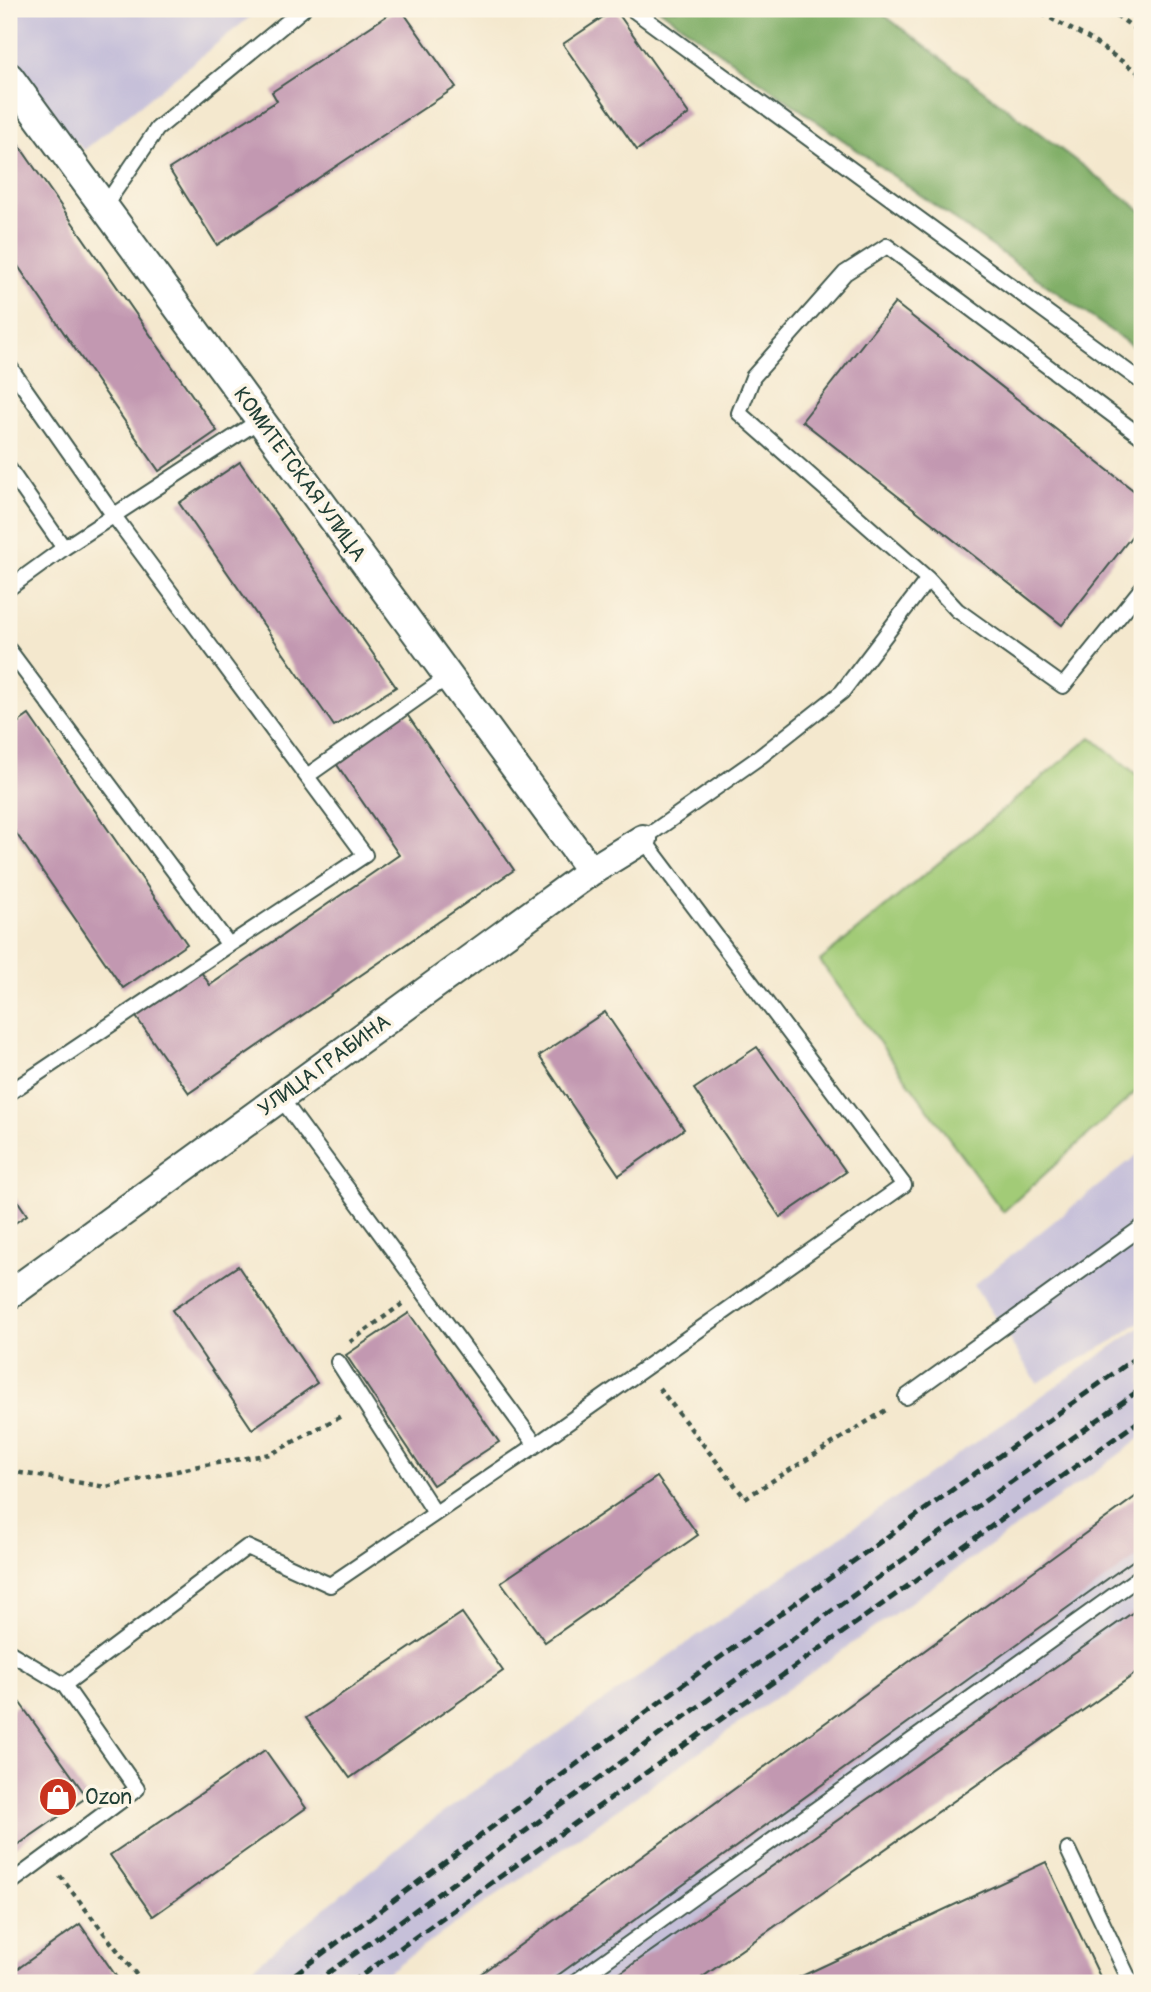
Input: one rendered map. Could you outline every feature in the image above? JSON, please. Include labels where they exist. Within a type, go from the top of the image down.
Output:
[{"type":"street","name":"КОМИТЕТСКАЯ УЛИЦА","points":[[9,77],[591,871]]},
{"type":"street","name":"УЛИЦА ГРАБИНА","points":[[9,1294],[591,871],[643,839]]},
{"type":"lane","points":[[104,207],[157,129],[303,9]]},
{"type":"lane","points":[[632,9],[1142,382]]},
{"type":"lane","points":[[1142,437],[887,246],[845,273],[753,377],[739,413],[928,579],[957,610],[1063,686],[1142,588]]},
{"type":"lane","points":[[9,366],[114,516],[365,855],[9,1093]]},
{"type":"lane","points":[[9,588],[64,548],[260,420]]},
{"type":"lane","points":[[9,469],[64,548]]},
{"type":"lane","points":[[64,1685],[247,1547],[330,1585],[536,1445],[904,1185],[643,839],[761,756],[842,692],[928,579]]},
{"type":"lane","points":[[9,650],[229,944]]},
{"type":"lane","points":[[307,776],[449,676]]},
{"type":"lane","points":[[281,1097],[536,1445]]},
{"type":"lane","points":[[906,1397],[1142,1227]]},
{"type":"lane","points":[[338,1362],[435,1513]]},
{"type":"lane","points":[[574,1983],[1142,1575]]},
{"type":"lane","points":[[9,1652],[64,1685],[137,1789],[9,1884]]},
{"type":"lane","points":[[1068,1850],[1130,1983]]},
{"type":"path","points":[[1033,9],[1088,38],[1142,75]]},
{"type":"path","points":[[1108,9],[1142,34]]},
{"type":"path","points":[[338,1362],[346,1345],[422,1289]]},
{"type":"path","points":[[644,1369],[745,1498],[906,1397]]},
{"type":"path","points":[[9,1471],[106,1487],[199,1466],[271,1454],[364,1403]]},
{"type":"path","points":[[46,1857],[138,1977],[129,1983]]},
{"type":"shaded area","points":[[9,9],[260,9],[84,150],[9,76]]},
{"type":"shaded area","points":[[1142,1151],[1142,1320],[1115,1340],[1037,1383],[974,1285]]},
{"type":"shaded area","points":[[1142,1326],[1142,1437],[1113,1459],[372,1983],[234,1983],[427,1824]]},
{"type":"shaded area","points":[[1142,1492],[1142,1669],[694,1983],[468,1983]]},
{"type":"green space","points":[[659,9],[876,9],[1142,211],[1142,353]]},
{"type":"green space","points":[[1091,737],[1142,779],[1142,1086],[1003,1212],[820,961]]},
{"type":"building","points":[[397,9],[401,9],[456,87],[217,245],[169,169],[277,101],[272,92]]},
{"type":"building","points":[[615,9],[689,114],[637,150],[563,44]]},
{"type":"building","points":[[9,131],[217,431],[159,471],[9,253]]},
{"type":"building","points":[[895,303],[1142,497],[1142,523],[1062,625],[802,421]]},
{"type":"building","points":[[240,462],[396,687],[334,726],[179,503]]},
{"type":"building","points":[[404,710],[514,870],[189,1093],[132,1011],[197,966],[210,985],[399,855],[333,759]]},
{"type":"building","points":[[29,715],[187,944],[123,988],[9,823],[9,729]]},
{"type":"building","points":[[605,1012],[684,1129],[619,1175],[539,1056]]},
{"type":"building","points":[[757,1047],[846,1172],[780,1217],[694,1089]]},
{"type":"building","points":[[9,1188],[27,1215],[9,1227]]},
{"type":"building","points":[[238,1266],[317,1383],[252,1429],[172,1310]]},
{"type":"building","points":[[409,1313],[499,1442],[433,1485],[346,1355]]},
{"type":"building","points":[[657,1477],[698,1535],[545,1642],[501,1582]]},
{"type":"building","points":[[1142,1492],[1142,1554],[547,1983],[468,1983]]},
{"type":"building","points":[[1142,1606],[1142,1669],[694,1983],[606,1983]]},
{"type":"building","points":[[462,1613],[503,1671],[350,1778],[306,1718]]},
{"type":"building","points":[[20,1703],[87,1797],[9,1851],[9,1711]]},
{"type":"building","points":[[265,1750],[306,1808],[153,1916],[110,1855]]},
{"type":"building","points":[[1046,1862],[1103,1983],[787,1983]]},
{"type":"building","points":[[80,1924],[118,1979],[112,1983],[9,1983],[9,1975]]},
{"type":"railway","points":[[283,1983],[704,1669],[1142,1353]]},
{"type":"railway","points":[[314,1983],[1142,1388]]},
{"type":"railway","points":[[351,1983],[1142,1419]]},
{"type":"place","name":"Ozon","points":[[58,1797]]}]
